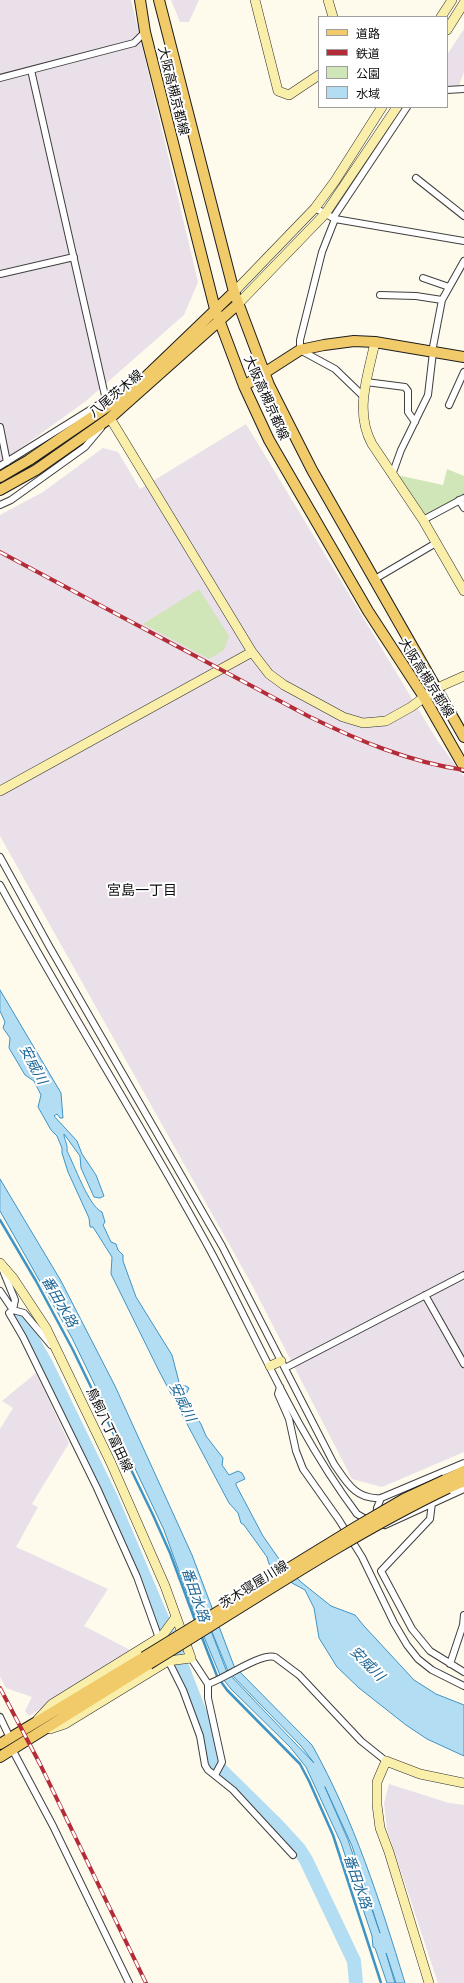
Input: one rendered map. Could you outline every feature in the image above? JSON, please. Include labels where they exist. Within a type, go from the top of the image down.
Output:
[{"type":"main road","name":"大阪高槻京都線","points":[[140,0],[145,32],[215,309],[244,386],[269,440],[368,611],[424,697],[464,767]]},
{"type":"main road","name":"大阪高槻京都線","points":[[159,0],[234,292],[264,375],[312,470],[464,737]]},
{"type":"main road","name":"八尾茨木線","points":[[0,477],[65,437],[133,389],[234,292]]},
{"type":"main road","name":"八尾茨木線","points":[[0,490],[36,470],[110,418],[238,304]]},
{"type":"main road","points":[[244,386],[264,375],[300,350],[340,343],[375,342],[464,357]]},
{"type":"main road","points":[[106,400],[133,389]]},
{"type":"main road","points":[[65,437],[88,412]]},
{"type":"main road","name":"茨木寝屋川線","points":[[0,1757],[12,1749],[36,1728],[149,1659],[409,1507],[447,1484],[464,1471]]},
{"type":"main road","name":"茨木寝屋川線","points":[[447,1484],[464,1481]]},
{"type":"main road","name":"茨木寝屋川線","points":[[0,1744],[10,1738],[36,1728]]},
{"type":"street","points":[[255,0],[278,91],[289,95],[318,76]]},
{"type":"street","points":[[328,0],[332,16]]},
{"type":"street","points":[[442,16],[452,0]]},
{"type":"street","points":[[448,28],[464,3]]},
{"type":"street","points":[[0,78],[134,43],[145,32]]},
{"type":"street","points":[[0,466],[106,400],[31,70]]},
{"type":"street","points":[[448,90],[464,90]]},
{"type":"street","points":[[234,292],[315,208],[335,181],[381,108]]},
{"type":"street","points":[[238,304],[324,214],[396,108]]},
{"type":"street","points":[[363,396],[331,366],[300,350],[300,340],[322,252],[334,219],[406,108]]},
{"type":"street","points":[[416,178],[464,216]]},
{"type":"street","points":[[315,208],[334,219],[464,241]]},
{"type":"street","points":[[0,274],[74,257]]},
{"type":"street","points":[[392,475],[401,450],[428,395],[433,352],[442,300],[464,261]]},
{"type":"street","points":[[423,278],[449,287]]},
{"type":"street","points":[[380,295],[416,296],[442,300]]},
{"type":"street","points":[[375,342],[363,396],[362,414],[366,432],[392,475],[423,520],[464,591]]},
{"type":"street","points":[[449,405],[464,372]]},
{"type":"street","points":[[366,382],[405,387],[408,391],[408,412],[410,418],[415,422]]},
{"type":"street","points":[[0,505],[11,500],[85,447],[110,418],[252,652],[263,668],[277,680],[293,690],[353,720],[363,723],[386,721],[437,688],[464,676]]},
{"type":"street","points":[[0,427],[8,462]]},
{"type":"street","points":[[423,520],[462,499],[464,508]]},
{"type":"street","points":[[375,579],[436,543]]},
{"type":"street","points":[[0,791],[252,652]]},
{"type":"street","points":[[0,857],[49,946],[222,1246],[334,1464],[346,1482],[358,1494],[370,1499],[381,1498],[464,1463]]},
{"type":"street","points":[[0,885],[36,951],[210,1250],[309,1443],[349,1504],[357,1514],[379,1525],[388,1524],[464,1489]]},
{"type":"street","points":[[0,1263],[15,1300],[13,1310],[9,1313],[23,1337],[78,1448],[137,1578],[183,1690],[197,1729],[205,1765],[233,1790],[293,1855]]},
{"type":"street","name":"鳥飼八丁富田線","points":[[0,1263],[13,1278],[42,1322],[111,1463],[165,1586],[174,1619],[189,1658]]},
{"type":"street","points":[[270,1366],[283,1364],[464,1275]]},
{"type":"street","points":[[0,1291],[13,1310],[24,1313],[57,1352]]},
{"type":"street","points":[[425,1295],[464,1364]]},
{"type":"street","points":[[280,1386],[278,1394],[289,1419],[296,1452],[303,1470],[339,1520],[362,1558],[401,1634],[418,1659],[437,1673],[464,1686]]},
{"type":"street","points":[[379,1525],[376,1521],[377,1508],[381,1498]]},
{"type":"street","points":[[432,1503],[430,1519],[381,1571],[412,1628],[430,1651],[464,1672]]},
{"type":"street","points":[[450,1664],[464,1623],[464,1615]]},
{"type":"street","points":[[149,1659],[160,1637],[174,1619]]},
{"type":"street","points":[[208,1684],[267,1657],[271,1656],[279,1659],[311,1687],[361,1741],[386,1762],[420,1774],[464,1783]]},
{"type":"street","points":[[36,1728],[52,1704],[149,1659],[171,1660],[189,1658],[208,1684],[208,1698],[222,1762],[215,1775]]},
{"type":"street","points":[[450,1664],[464,1668]]},
{"type":"street","points":[[0,1717],[10,1738]]},
{"type":"street","points":[[12,1749],[53,1826],[130,1983]]},
{"type":"street","points":[[386,1762],[377,1782],[377,1805],[380,1828],[389,1852],[429,1983]]},
{"type":"shaded area","points":[[0,0],[131,0],[198,282],[184,315],[86,401],[0,463]]},
{"type":"shaded area","points":[[171,0],[199,0],[189,22],[180,22]]},
{"type":"shaded area","points":[[464,29],[464,72],[458,88],[448,88],[448,53]]},
{"type":"shaded area","points":[[246,424],[437,740],[464,777],[464,1452],[382,1487],[352,1479],[252,1285],[0,836],[0,515],[43,492],[103,448],[118,452],[140,489]]},
{"type":"shaded area","points":[[36,1373],[69,1443],[32,1504],[38,1507],[16,1547],[108,1589],[84,1626],[130,1650],[29,1716],[25,1711],[32,1697],[6,1688],[0,1677],[0,1429],[13,1408],[2,1401]]},
{"type":"shaded area","points":[[389,1784],[449,1803],[464,1805],[464,1983],[438,1983],[387,1829],[384,1803]]},
{"type":"green space","points":[[447,469],[464,476],[464,494],[429,516],[424,515],[397,475],[443,485]]},
{"type":"green space","points":[[199,589],[229,636],[224,650],[209,659],[143,624]]},
{"type":"water","name":"安威川","points":[[0,990],[61,1093],[63,1118],[60,1118],[57,1114],[54,1116],[77,1141],[82,1154],[96,1175],[104,1196],[100,1198],[94,1197],[81,1168],[80,1156],[64,1134],[67,1151],[87,1194],[97,1208],[102,1212],[105,1222],[103,1225],[111,1242],[116,1244],[118,1250],[123,1255],[123,1261],[136,1297],[172,1355],[180,1386],[186,1386],[189,1388],[184,1399],[201,1424],[206,1436],[223,1458],[222,1465],[229,1475],[238,1471],[242,1473],[245,1479],[236,1483],[236,1485],[263,1536],[279,1559],[301,1582],[331,1606],[355,1615],[414,1680],[436,1694],[464,1705],[464,1756],[427,1739],[406,1725],[359,1688],[337,1667],[319,1638],[314,1608],[305,1590],[292,1583],[269,1564],[267,1557],[241,1523],[238,1513],[229,1503],[159,1371],[111,1274],[112,1257],[93,1227],[90,1227],[89,1218],[68,1172],[62,1153],[62,1148],[57,1136],[51,1130],[38,1107],[41,1095],[34,1081],[25,1075],[9,1048],[10,1038],[3,1028],[5,1022],[0,1011]]},
{"type":"water","name":"番田水路","points":[[0,1179],[61,1281],[115,1386],[192,1555],[234,1666],[312,1745],[327,1773],[341,1802],[365,1861],[405,1983],[396,1983],[386,1953],[395,1983],[387,1983],[375,1948],[373,1947],[372,1936],[341,1843],[306,1767],[290,1747],[231,1689],[220,1675],[194,1613],[164,1530],[131,1460],[72,1338],[0,1211]],"holes":[[[203,1610],[228,1671],[301,1746],[314,1763],[227,1672]],[[325,1787],[352,1846],[380,1933],[348,1840]]]},
{"type":"waterway","name":"番田水路","points":[[0,1220],[36,1281],[73,1350],[153,1515],[170,1553],[196,1623]]},
{"type":"waterway","points":[[19,1316],[46,1364],[111,1498],[177,1654],[202,1718],[210,1752],[216,1765],[277,1825],[299,1849],[306,1860],[354,1961],[356,1983]]},
{"type":"waterway","name":"番田水路","points":[[201,1635],[217,1676],[227,1690],[300,1764],[309,1781],[333,1835],[381,1983]]},
{"type":"railway","points":[[0,552],[327,725],[364,742],[403,756],[423,762],[464,770]]},
{"type":"railway","points":[[0,1688],[40,1764],[146,1983]]},
{"type":"district","name":"宮島一丁目","points":[[142,891]]}]
